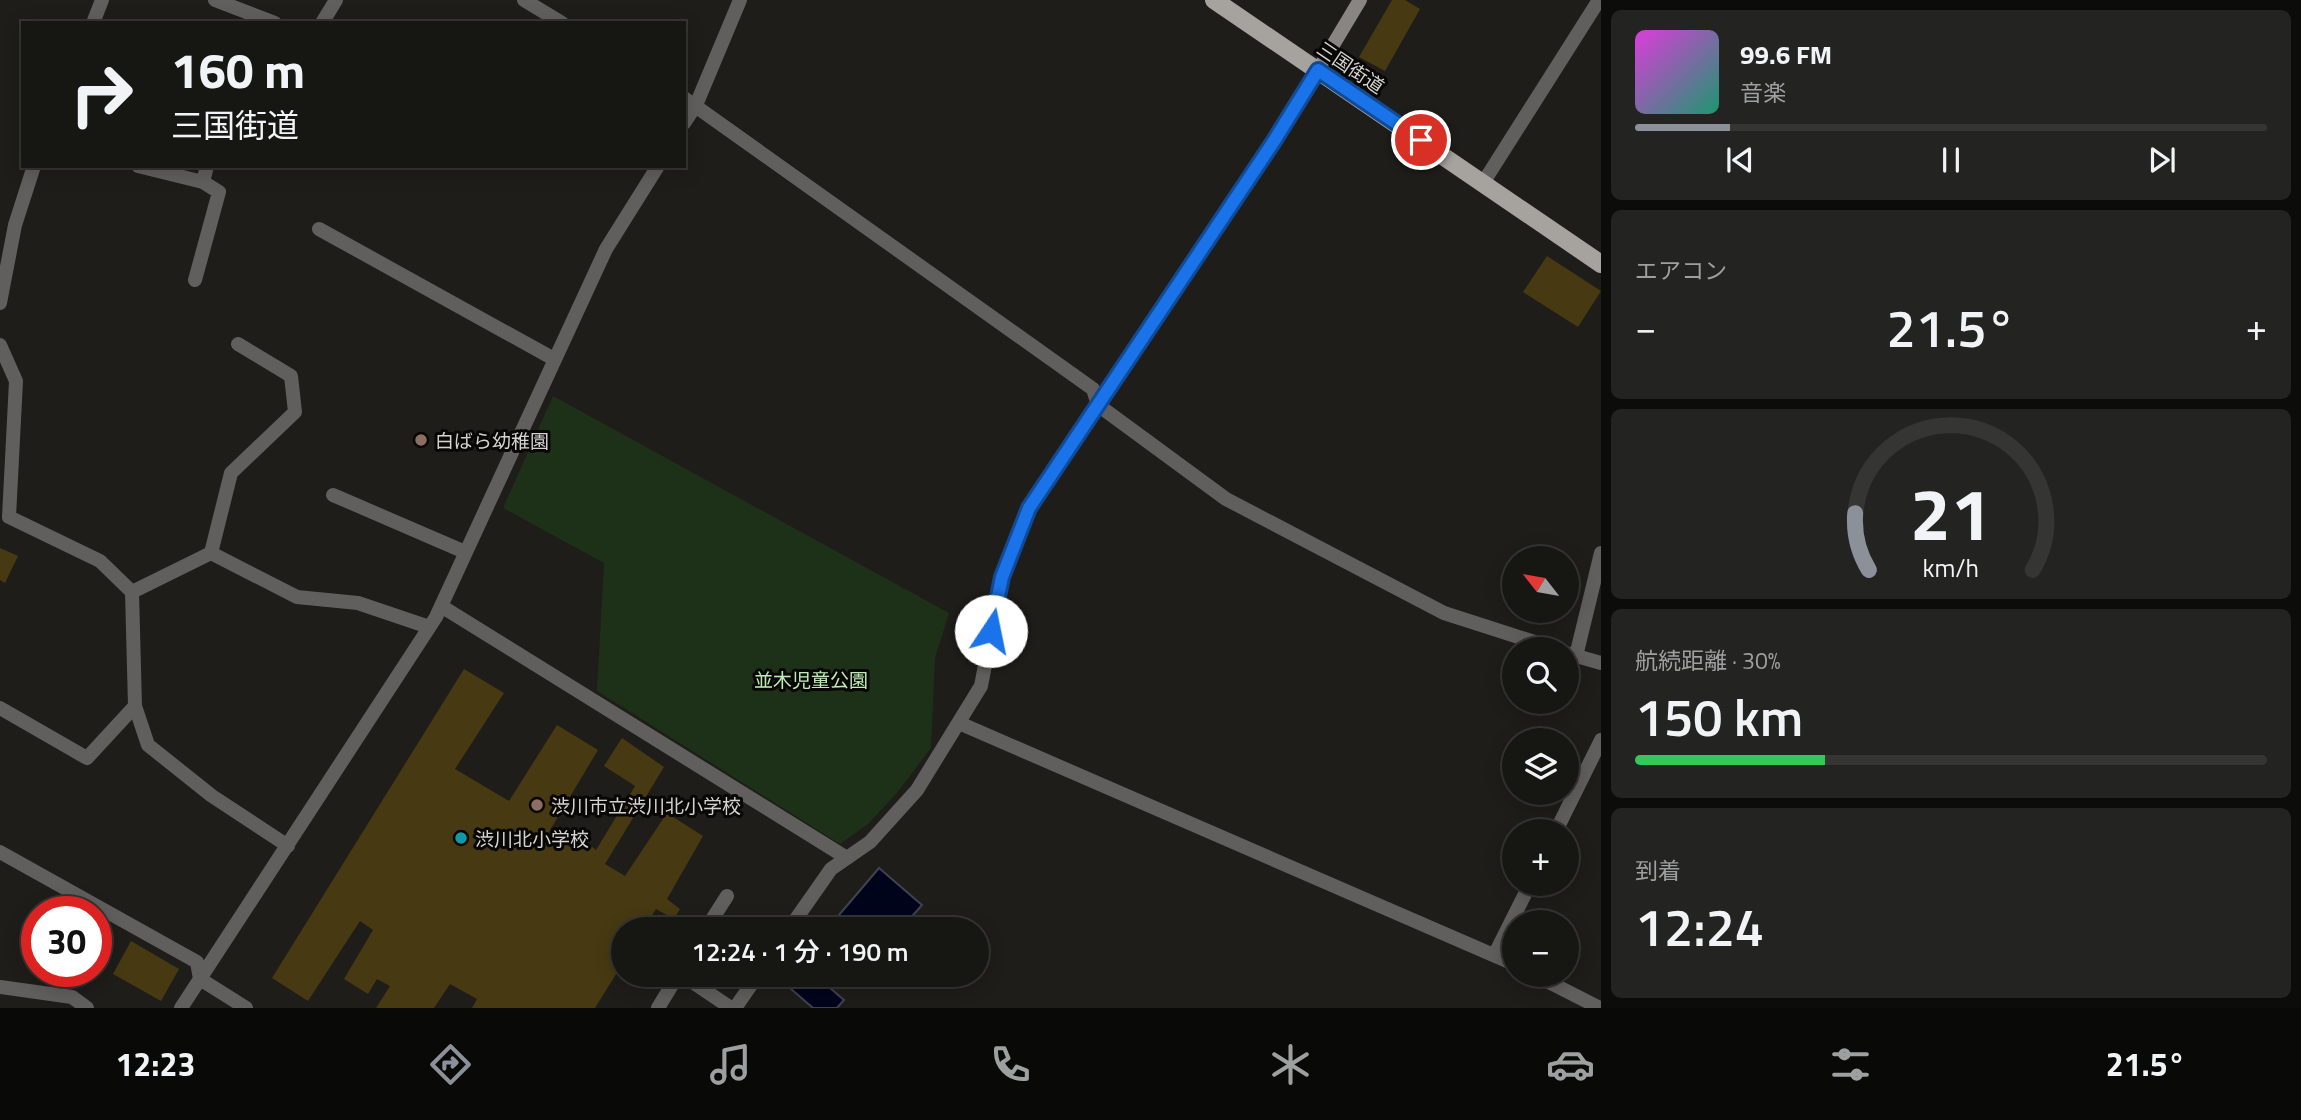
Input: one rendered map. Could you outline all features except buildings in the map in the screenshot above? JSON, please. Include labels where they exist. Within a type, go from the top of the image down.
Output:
[{"type":"main road","name":"三国街道","points":[[1214,0],[1601,264]]},
{"type":"street","points":[[94,21],[102,0]]},
{"type":"street","points":[[215,0],[270,21]]},
{"type":"street","points":[[324,21],[336,0]]},
{"type":"street","points":[[524,0],[559,21]]},
{"type":"street","points":[[740,0],[690,101],[1093,389],[1098,405],[1226,499],[1444,614],[1518,637]]},
{"type":"street","points":[[797,917],[831,869],[870,842],[917,790],[959,723],[981,686],[1002,577],[1029,508],[1281,130],[1360,0]]},
{"type":"street","points":[[1483,183],[1597,10]]},
{"type":"street","points":[[0,303],[15,225],[33,168]]},
{"type":"street","points":[[146,168],[203,182],[219,192],[195,280]]},
{"type":"street","points":[[203,182],[207,168]]},
{"type":"street","points":[[181,1008],[441,606],[606,249],[657,168]]},
{"type":"street","points":[[319,229],[554,359]]},
{"type":"street","points":[[132,592],[211,553],[231,473],[295,412],[291,376],[238,344]]},
{"type":"street","points":[[0,345],[16,381],[5,514],[100,561],[132,592],[135,706],[148,745],[212,796],[288,846]]},
{"type":"street","points":[[333,495],[465,552]]},
{"type":"street","points":[[1576,637],[1601,552]]},
{"type":"street","points":[[211,553],[297,597],[358,603],[429,627]]},
{"type":"street","points":[[441,606],[847,858]]},
{"type":"street","points":[[1579,656],[1601,663]]},
{"type":"street","points":[[0,708],[87,758],[135,706]]},
{"type":"street","points":[[959,723],[1502,958]]},
{"type":"street","points":[[1562,819],[1601,740]]},
{"type":"street","points":[[0,852],[197,962],[200,979],[246,1008]]},
{"type":"street","points":[[714,917],[727,896]]},
{"type":"street","points":[[1495,954],[1524,896]]},
{"type":"street","points":[[0,987],[72,997],[87,1008]]},
{"type":"street","points":[[658,1008],[672,987]]},
{"type":"street","points":[[699,987],[733,1008],[749,987]]},
{"type":"street","points":[[1559,987],[1600,1008]]},
{"type":"green space","name":"並木児童公園","points":[[553,396],[949,613],[935,658],[931,748],[897,793],[868,824],[840,844],[597,691],[604,563],[503,508]]},
{"type":"water","points":[[879,868],[922,905],[912,917],[837,917]]},
{"type":"water","points":[[789,987],[829,987],[844,1000],[837,1008],[813,1008]]},
{"type":"place","name":"白ばら幼稚園","points":[[421,440]]},
{"type":"place","name":"渋川市立渋川北小学校","points":[[537,805]]},
{"type":"place","name":"渋川北小学校","points":[[461,838]]},
{"type":"route","points":[[991,631],[1002,577],[1029,508],[1274,141],[1318,70],[1421,140]]}]
